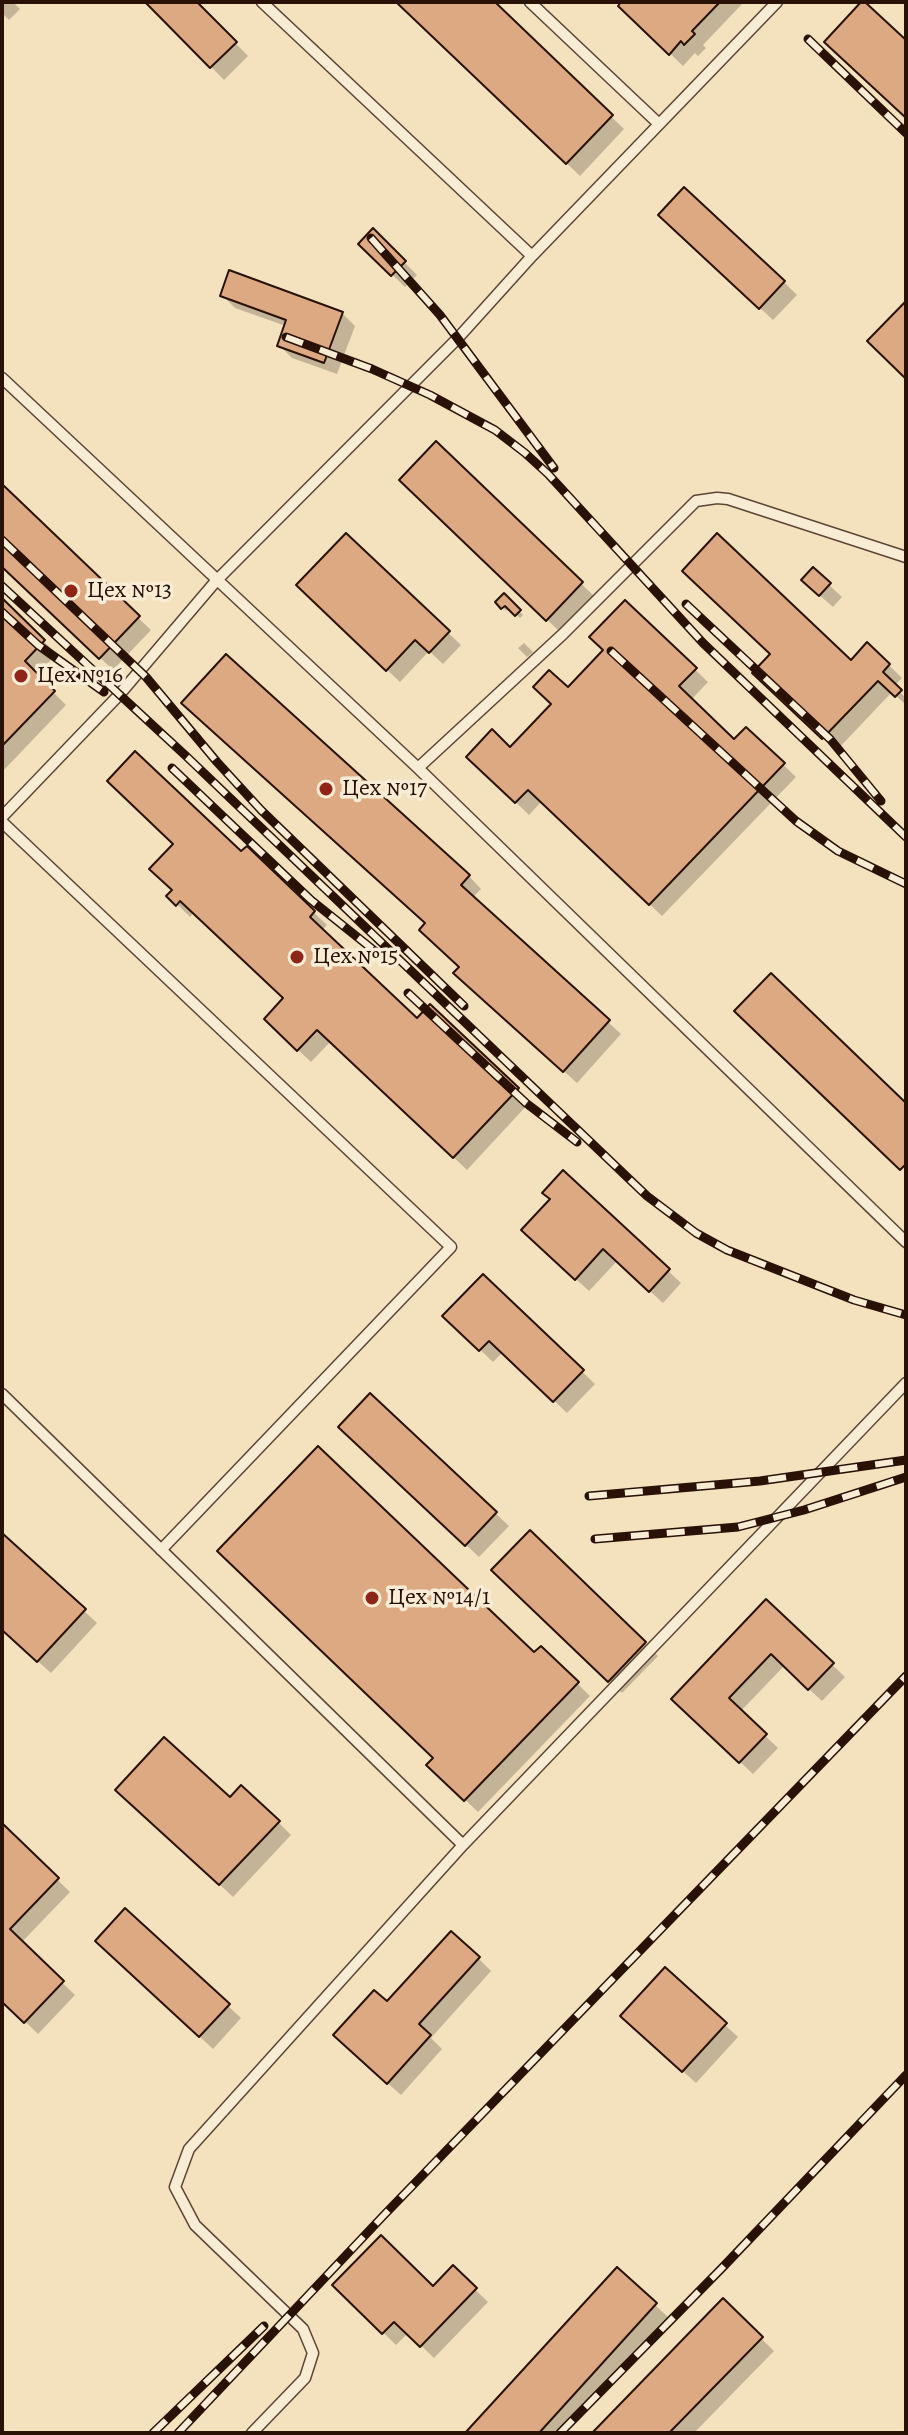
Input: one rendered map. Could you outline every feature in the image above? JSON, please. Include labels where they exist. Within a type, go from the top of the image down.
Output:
[{"type":"lane","points":[[262,2],[532,256]]},
{"type":"lane","points":[[530,2],[659,124]]},
{"type":"lane","points":[[161,1550],[451,1247],[2,820],[119,695],[216,581],[458,338],[532,256],[777,2]]},
{"type":"lane","points":[[2,378],[418,768],[906,1242]]},
{"type":"lane","points":[[418,768],[563,634],[696,501],[728,499],[906,557]]},
{"type":"lane","points":[[252,2433],[305,2378],[313,2353],[303,2329],[195,2225],[175,2187],[189,2149],[463,1845],[906,1383]]},
{"type":"lane","points":[[2,1394],[463,1845]]},
{"type":"building","points":[[145,2],[197,2],[237,42],[210,68]]},
{"type":"building","points":[[396,2],[495,2],[613,115],[566,164]]},
{"type":"building","points":[[621,2],[720,2],[692,31],[695,34],[684,45],[681,41],[669,55],[618,6]]},
{"type":"building","points":[[861,2],[865,2],[906,40],[906,118],[824,42]]},
{"type":"building","points":[[684,187],[785,281],[759,309],[658,215]]},
{"type":"building","points":[[373,228],[406,261],[391,276],[358,244]]},
{"type":"building","points":[[229,270],[343,312],[324,363],[277,346],[286,320],[220,296]]},
{"type":"building","points":[[906,301],[906,379],[867,341]]},
{"type":"building","points":[[436,441],[583,582],[546,621],[399,480]]},
{"type":"building","name":"Цех №13","points":[[2,484],[140,616],[99,659],[2,567]]},
{"type":"building","points":[[346,533],[450,631],[429,653],[415,640],[386,671],[296,585]]},
{"type":"building","points":[[717,533],[851,660],[867,642],[890,664],[883,672],[902,690],[895,697],[878,681],[822,739],[752,673],[770,654],[682,571]]},
{"type":"building","points":[[813,567],[831,583],[819,596],[801,580]]},
{"type":"building","points":[[504,593],[521,610],[515,616],[505,606],[501,609],[495,602]]},
{"type":"building","name":"Цех №16","points":[[2,598],[45,640],[25,661],[55,691],[2,746]]},
{"type":"building","points":[[625,600],[697,668],[679,686],[734,739],[746,727],[785,763],[649,905],[528,790],[515,803],[466,757],[492,729],[510,747],[551,704],[533,687],[549,670],[568,687],[603,650],[589,637]]},
{"type":"building","name":"Цех №17","points":[[226,654],[470,875],[461,885],[610,1020],[563,1072],[453,973],[459,967],[419,930],[425,923],[181,703]]},
{"type":"building","name":"Цех №15","points":[[135,751],[241,851],[247,846],[315,911],[310,917],[417,1018],[430,1004],[519,1088],[453,1158],[317,1030],[297,1051],[264,1019],[283,998],[180,901],[176,906],[166,896],[172,890],[149,869],[173,844],[107,781]]},
{"type":"building","points":[[771,973],[906,1103],[906,1164],[900,1170],[734,1011]]},
{"type":"building","points":[[563,1170],[670,1269],[649,1292],[603,1249],[575,1280],[521,1230],[550,1199],[542,1193]]},
{"type":"building","points":[[483,1274],[584,1370],[553,1402],[489,1341],[479,1351],[442,1316]]},
{"type":"building","points":[[370,1393],[497,1512],[465,1546],[338,1427]]},
{"type":"building","name":"Цех №14/1","points":[[318,1446],[534,1652],[541,1646],[579,1682],[464,1801],[426,1765],[433,1758],[217,1551]]},
{"type":"building","points":[[530,1530],[646,1642],[608,1682],[491,1570]]},
{"type":"building","points":[[2,1533],[86,1609],[37,1662],[2,1630]]},
{"type":"building","points":[[766,1599],[834,1663],[808,1690],[771,1654],[729,1698],[767,1734],[739,1763],[671,1699]]},
{"type":"building","points":[[164,1737],[230,1797],[241,1785],[280,1821],[219,1885],[115,1790]]},
{"type":"building","points":[[2,1823],[59,1878],[10,1929],[64,1981],[24,2023],[2,2002]]},
{"type":"building","points":[[125,1908],[230,2004],[199,2037],[95,1941]]},
{"type":"building","points":[[451,1931],[480,1957],[419,2024],[431,2035],[387,2084],[333,2035],[374,1990],[387,2001]]},
{"type":"building","points":[[665,1967],[727,2023],[682,2072],[620,2016]]},
{"type":"building","points":[[381,2235],[433,2286],[453,2265],[477,2288],[420,2347],[394,2322],[382,2334],[332,2285]]},
{"type":"building","points":[[617,2267],[657,2303],[539,2433],[465,2433]]},
{"type":"building","points":[[723,2298],[763,2337],[669,2433],[592,2433]]},
{"type":"railway","points":[[808,39],[906,133]]},
{"type":"railway","points":[[371,238],[440,315],[554,468]]},
{"type":"railway","points":[[286,337],[372,369],[430,395],[495,430],[525,453],[548,474],[703,643],[906,837]]},
{"type":"railway","points":[[2,540],[146,677],[261,810],[464,1006]]},
{"type":"railway","points":[[2,586],[186,756],[647,1196],[696,1233],[727,1250],[854,1300],[906,1315]]},
{"type":"railway","points":[[686,604],[830,739],[881,801]]},
{"type":"railway","points":[[2,612],[38,645],[104,692]]},
{"type":"railway","points":[[611,651],[796,821],[838,851],[906,884]]},
{"type":"railway","points":[[172,768],[311,900],[381,956]]},
{"type":"railway","points":[[408,993],[526,1103],[577,1142]]},
{"type":"railway","points":[[589,1496],[760,1481],[906,1460]]},
{"type":"railway","points":[[595,1539],[738,1527],[804,1510],[906,1477]]},
{"type":"railway","points":[[178,2433],[385,2214],[906,1676]]},
{"type":"railway","points":[[560,2433],[906,2075]]},
{"type":"railway","points":[[153,2433],[264,2326]]},
{"type":"place","name":"Цех №13","points":[[71,591]]},
{"type":"place","name":"Цех №16","points":[[21,676]]},
{"type":"place","name":"Цех №17","points":[[326,789]]},
{"type":"place","name":"Цех №15","points":[[297,957]]},
{"type":"place","name":"Цех №14/1","points":[[372,1598]]}]
